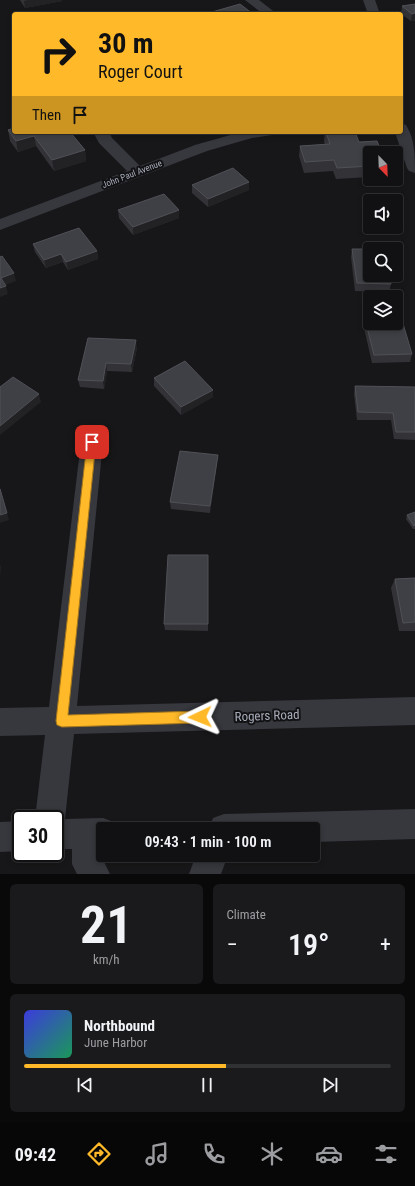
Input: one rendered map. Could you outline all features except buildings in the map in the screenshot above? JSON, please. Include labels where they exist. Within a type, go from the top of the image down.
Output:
[{"type":"street","points":[[251,0],[268,12]]},
{"type":"street","points":[[369,0],[373,12]]},
{"type":"street","points":[[403,121],[415,119]]},
{"type":"street","points":[[102,134],[105,140],[137,172]]},
{"type":"street","name":"John Paul Avenue","points":[[0,225],[201,148],[251,134]]},
{"type":"street","points":[[403,134],[415,168]]},
{"type":"street","points":[[51,810],[92,442]]},
{"type":"street","name":"Rogers Road","points":[[0,722],[415,711]]},
{"type":"street","points":[[320,826],[415,824]]},
{"type":"street","points":[[64,834],[95,833],[88,864],[94,874]]},
{"type":"street","points":[[0,838],[12,837]]},
{"type":"street","points":[[205,874],[211,862]]},
{"type":"route","points":[[92,442],[62,721],[200,717]]}]
